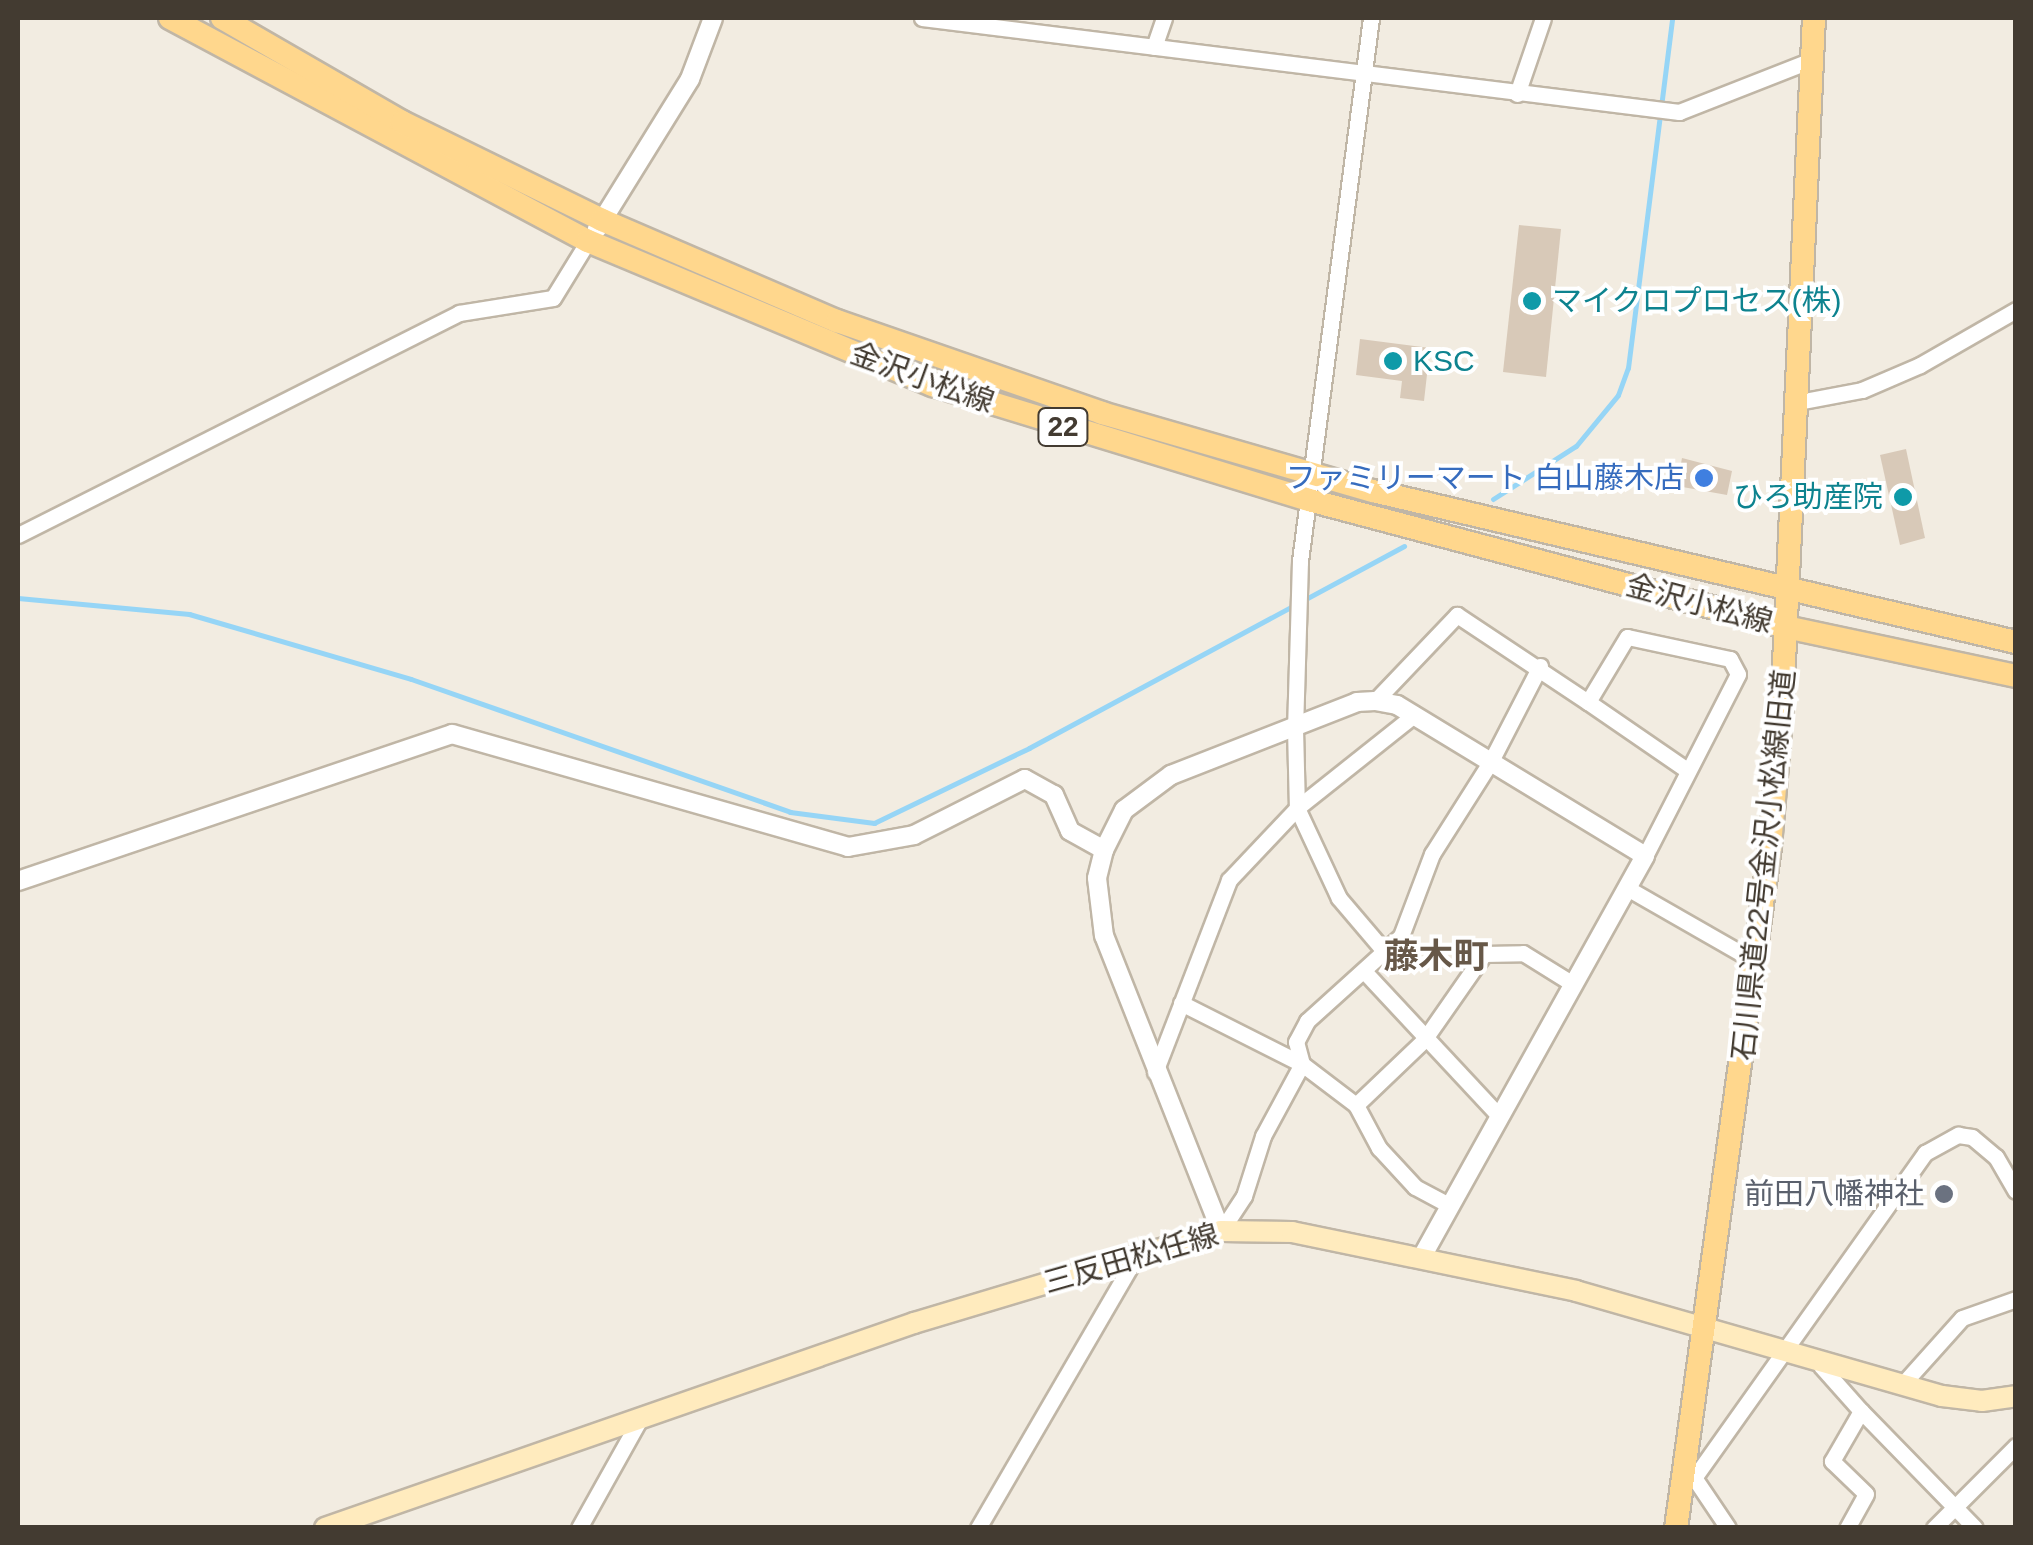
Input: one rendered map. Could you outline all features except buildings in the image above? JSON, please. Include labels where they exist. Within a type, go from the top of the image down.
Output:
[{"type":"main road","name":"金沢小松線","points":[[170,18],[588,242],[933,386],[1309,500],[1786,628],[2016,676]]},
{"type":"main road","name":"金沢小松線","points":[[222,18],[402,122],[602,220],[837,321],[1102,413],[1313,474],[1788,592],[2016,642]]},
{"type":"main road","name":"石川県道22号金沢小松線旧道","points":[[1676,1528],[1690,1472],[1756,962],[1786,628],[1793,403],[1814,18]]},
{"type":"main road","name":"三反田松任線","points":[[333,1526],[641,1417],[1137,1254],[1221,1231],[1292,1232],[1422,1258],[1708,1327],[1822,1366],[1901,1386],[1982,1401],[2016,1396]]},
{"type":"street","points":[[18,535],[459,313],[553,298],[690,80],[713,18]]},
{"type":"street","points":[[922,18],[1679,112],[1812,60]]},
{"type":"street","points":[[1059,18],[1060,36]]},
{"type":"street","points":[[1154,47],[1164,18]]},
{"type":"street","points":[[1371,18],[1300,578],[1295,728],[1297,808],[1339,898],[1385,952]]},
{"type":"street","points":[[1516,94],[1543,18]]},
{"type":"street","points":[[1793,403],[1862,390],[1920,365],[2016,310]]},
{"type":"street","points":[[1376,701],[1457,615],[1540,666],[1687,770]]},
{"type":"street","points":[[1422,1258],[1645,856],[1738,674],[1730,659],[1627,637],[1588,702]]},
{"type":"street","points":[[1221,1231],[1244,1196],[1263,1136],[1302,1064],[1296,1042],[1307,1021],[1401,936],[1432,854],[1491,761],[1540,666]]},
{"type":"street","points":[[1221,1231],[1154,1072],[1104,936],[1097,878],[1104,850],[1124,810],[1170,775],[1357,702],[1376,701],[1414,715],[1645,856]]},
{"type":"street","points":[[1154,1072],[1229,880],[1297,808],[1414,715]]},
{"type":"street","points":[[18,881],[452,734],[848,847],[914,835],[1024,779],[1054,794],[1070,831],[1104,850]]},
{"type":"street","points":[[1627,888],[1756,962]]},
{"type":"street","points":[[1356,1106],[1424,1040],[1484,954],[1523,953],[1573,984]]},
{"type":"street","points":[[1364,970],[1424,1040],[1498,1116]]},
{"type":"street","points":[[1181,1004],[1302,1064],[1356,1106],[1379,1148],[1415,1187],[1449,1205]]},
{"type":"street","points":[[1728,1528],[1690,1472],[1779,1350],[1874,1231],[1925,1152],[1958,1135],[1972,1138],[1996,1157],[2016,1190]]},
{"type":"street","points":[[978,1528],[1137,1254]]},
{"type":"street","points":[[1901,1386],[1962,1318],[2016,1299]]},
{"type":"street","points":[[1822,1366],[1975,1528]]},
{"type":"street","points":[[1847,1528],[1866,1494],[1832,1462],[1861,1411]]},
{"type":"street","points":[[579,1528],[641,1417]]},
{"type":"street","points":[[1934,1528],[1957,1511],[2016,1446]]},
{"type":"waterway","points":[[1493,499],[1576,446],[1618,395],[1628,368],[1672,18]]},
{"type":"waterway","points":[[18,598],[189,614],[411,679],[790,812],[874,823],[1029,748],[1404,546]]},
{"type":"place","name":"マイクロプロセス(株)","points":[[1532,301]]},
{"type":"place","name":"KSC","points":[[1393,361]]},
{"type":"place","name":"ファミリーマート 白山藤木店","points":[[1704,478]]},
{"type":"place","name":"ひろ助産院","points":[[1903,497]]},
{"type":"place","name":"前田八幡神社","points":[[1944,1194]]},
{"type":"district","name":"藤木町","points":[[1436,956]]}]
